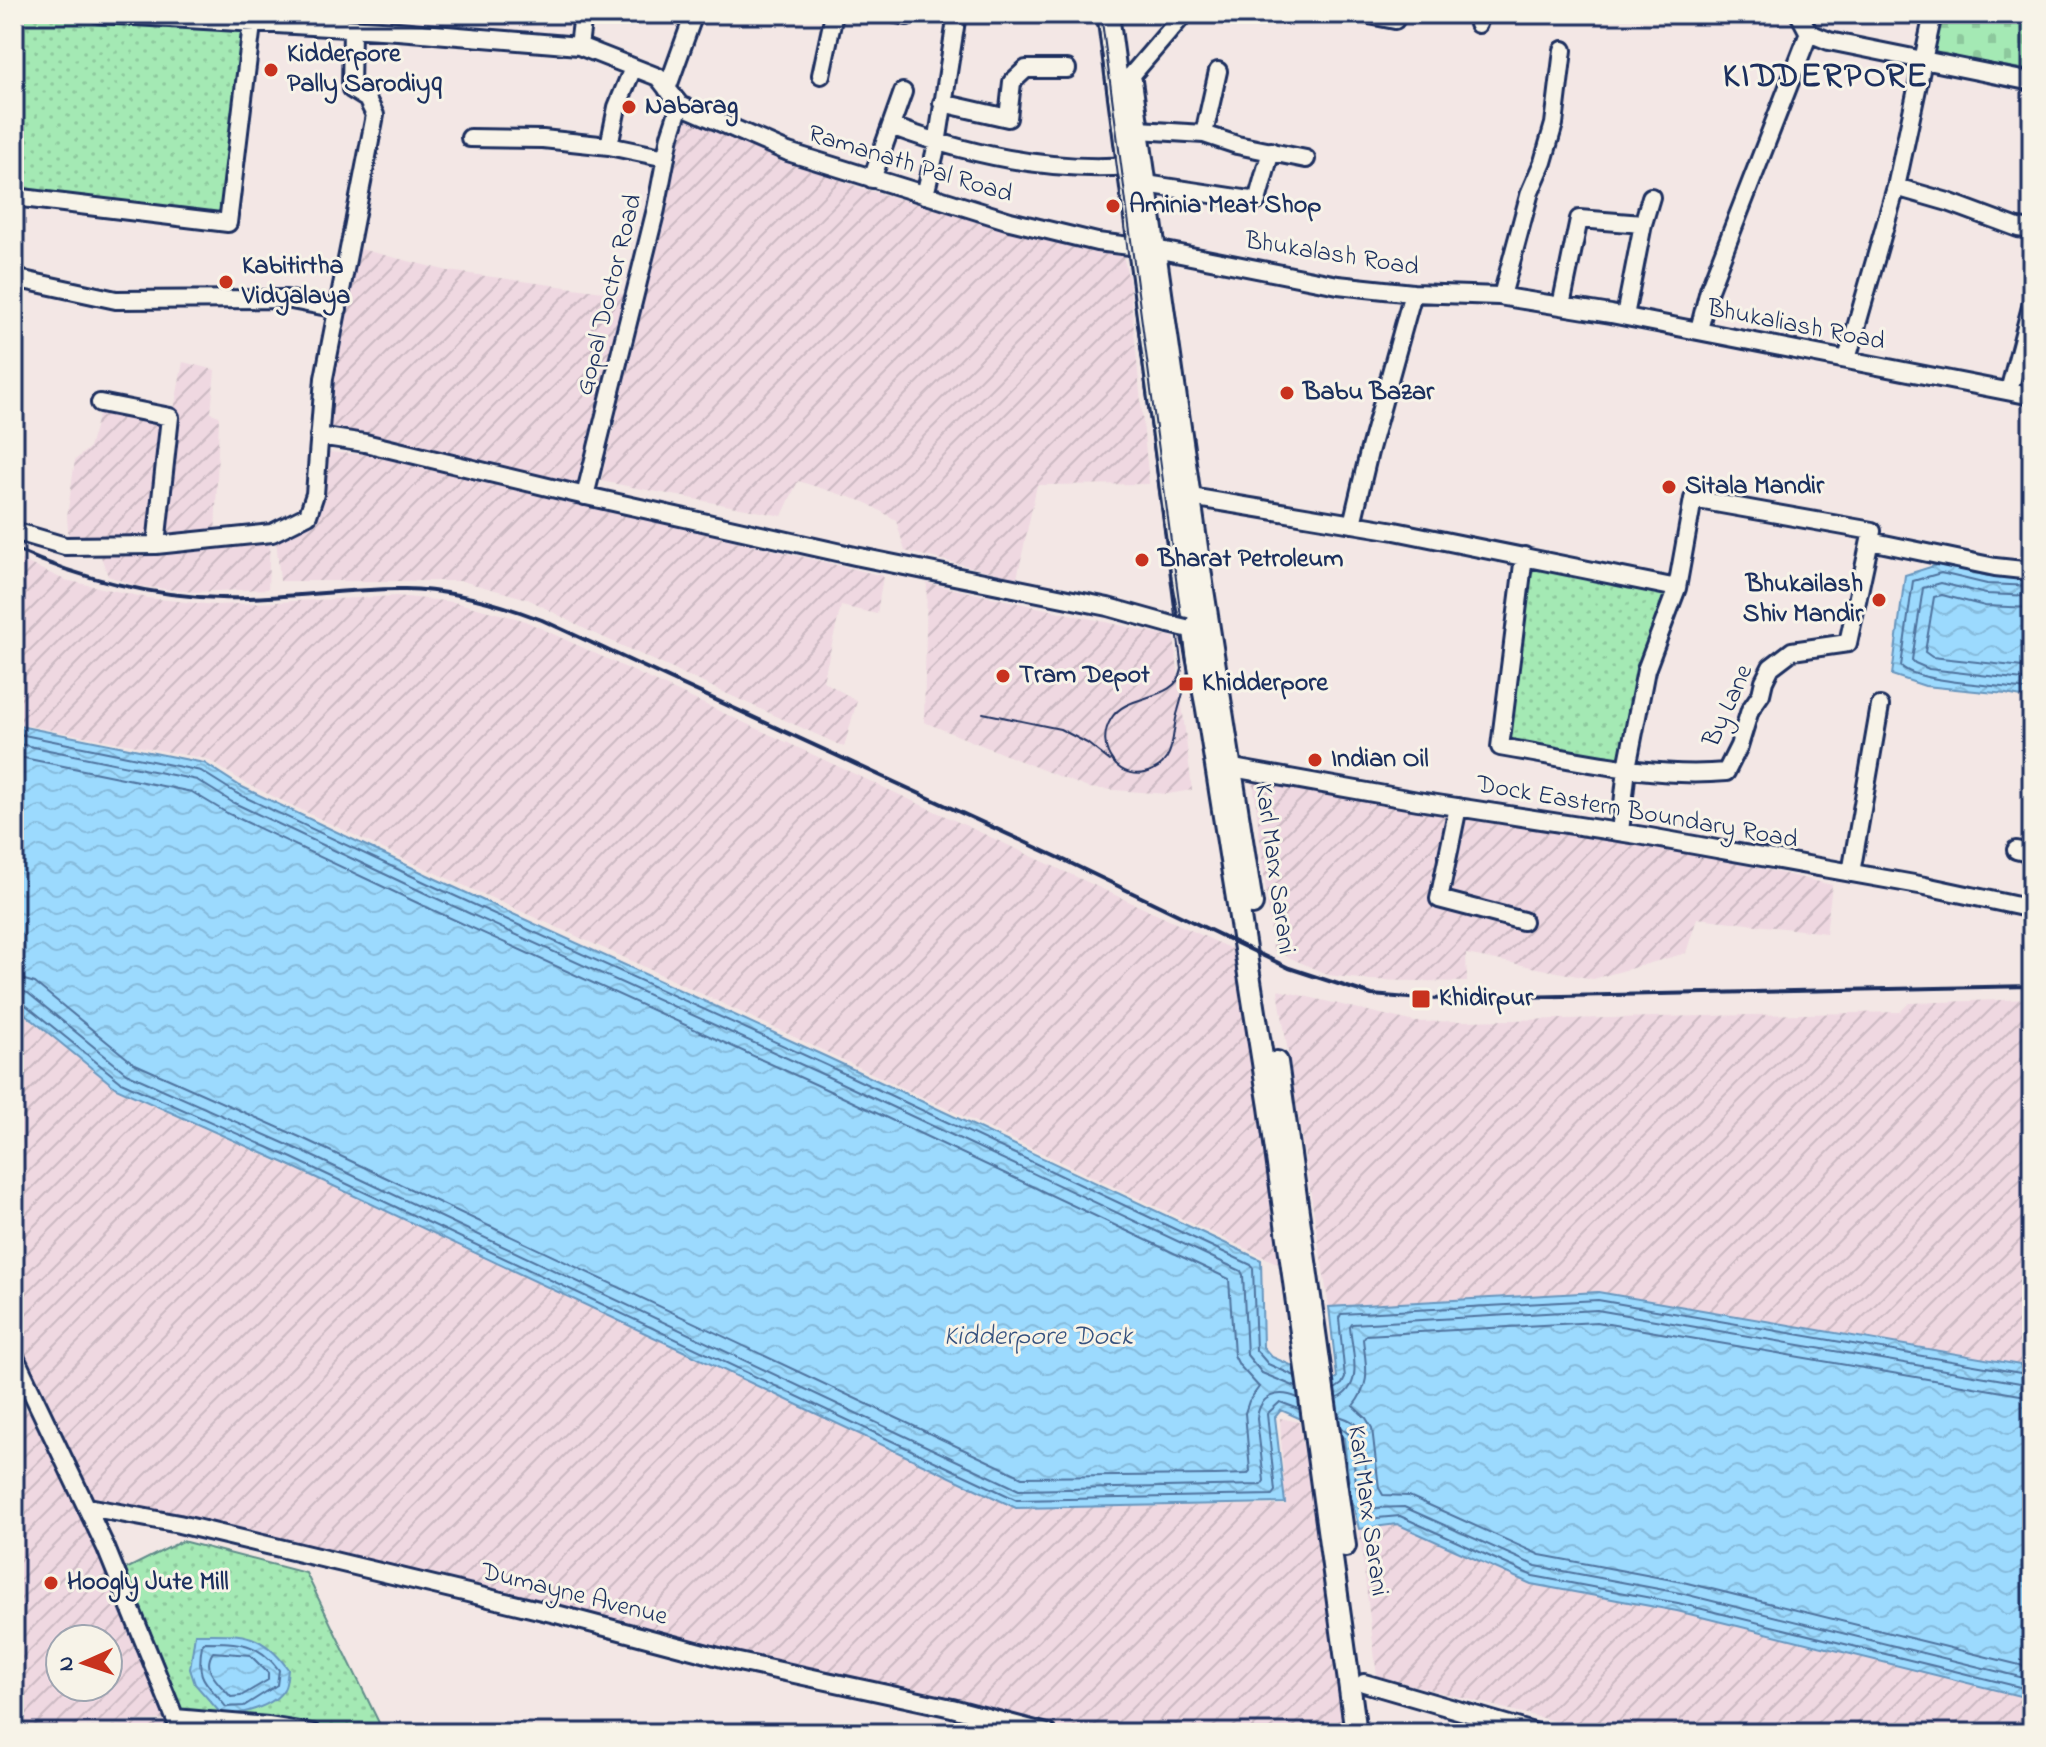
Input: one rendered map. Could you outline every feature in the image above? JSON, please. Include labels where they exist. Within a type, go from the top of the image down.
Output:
[{"type":"main road","points":[[1108,14],[1124,78],[1129,166],[1148,248]]},
{"type":"main road","name":"Karl Marx Sarani","points":[[1121,14],[1124,78],[1139,130],[1146,184],[1148,248],[1181,497],[1189,628],[1233,768],[1285,1106],[1310,1347],[1364,1683],[1369,1733]]},
{"type":"main road","points":[[1189,628],[1250,973],[1310,1347]]},
{"type":"main road","points":[[1327,1466],[1356,1733]]},
{"type":"street","points":[[579,46],[583,14]]},
{"type":"street","points":[[666,88],[694,14]]},
{"type":"street","points":[[821,75],[834,14]]},
{"type":"street","points":[[896,14],[908,14]]},
{"type":"street","points":[[925,195],[937,144],[957,14]]},
{"type":"street","points":[[1124,78],[1184,14]]},
{"type":"street","points":[[1364,14],[1395,20],[1398,14]]},
{"type":"street","points":[[1799,14],[1809,33],[1829,41],[2032,82]]},
{"type":"street","points":[[1847,359],[1896,187],[1933,14]]},
{"type":"street","points":[[108,15],[312,20],[579,46],[658,77],[666,88]]},
{"type":"street","points":[[14,197],[228,223],[252,19]]},
{"type":"street","points":[[14,531],[65,546],[156,545],[272,533],[308,515],[315,494],[324,378],[375,115],[367,99],[351,89],[365,24]]},
{"type":"street","points":[[1699,330],[1709,290],[1809,33]]},
{"type":"street","points":[[1502,296],[1530,192],[1554,124],[1563,50]]},
{"type":"street","points":[[609,146],[617,107],[633,68]]},
{"type":"street","points":[[942,103],[1008,118],[1012,82],[1026,69],[1067,69]]},
{"type":"street","points":[[1204,134],[1218,71]]},
{"type":"street","name":"Ramanath Pal Road","points":[[666,88],[680,105],[788,152],[1010,221],[1097,242],[1148,248]]},
{"type":"street","points":[[872,179],[903,92]]},
{"type":"street","name":"Gopal Doctor Road","points":[[585,496],[680,105]]},
{"type":"street","points":[[891,126],[937,144],[995,158],[1129,166]]},
{"type":"street","points":[[1139,130],[1204,134],[1237,145],[1306,159]]},
{"type":"street","points":[[470,138],[543,139],[609,146],[666,158]]},
{"type":"street","points":[[1146,184],[1257,201],[1271,151]]},
{"type":"street","points":[[1896,187],[2032,230]]},
{"type":"street","points":[[1625,316],[1651,197]]},
{"type":"street","points":[[1556,305],[1579,219],[1643,224]]},
{"type":"street","name":"Bhukalash Road","points":[[1148,248],[1338,285],[1413,293],[1502,296],[1556,305]]},
{"type":"street","points":[[14,278],[116,300],[286,299],[338,309]]},
{"type":"street","points":[[1352,524],[1413,293]]},
{"type":"street","points":[[2009,391],[2032,303]]},
{"type":"street","name":"Bhukaliash Road","points":[[1556,305],[2032,396]]},
{"type":"street","points":[[100,403],[170,417],[156,545]]},
{"type":"street","points":[[319,436],[365,443],[585,496],[855,556],[1108,607],[1189,628]]},
{"type":"street","points":[[1181,497],[1352,524],[1677,588]]},
{"type":"street","points":[[1620,832],[1627,768],[1646,670],[1677,588],[1693,499],[1872,531],[1870,541],[1995,567],[2032,571]]},
{"type":"street","name":"By Lane","points":[[1627,768],[1700,775],[1726,772],[1771,667],[1792,651],[1848,643],[1870,541]]},
{"type":"street","points":[[1524,556],[1500,747],[1627,768]]},
{"type":"street","points":[[1851,873],[1880,706]]},
{"type":"street","name":"Dock Eastern Boundary Road","points":[[1233,768],[1620,832],[2032,909]]},
{"type":"street","points":[[1458,807],[1439,899],[1523,921]]},
{"type":"street","points":[[14,1355],[88,1507],[178,1725],[268,1726],[312,1733]]},
{"type":"street","name":"Dumayne Avenue","points":[[88,1507],[179,1524],[560,1615],[987,1725],[1047,1733]]},
{"type":"street","points":[[1364,1683],[1537,1733]]},
{"type":"shaded area","points":[[687,116],[751,146],[861,188],[1021,234],[1123,256],[1129,280],[1149,484],[1037,485],[1017,578],[905,551],[896,520],[865,502],[798,481],[782,516],[601,481],[642,309],[666,189]]},
{"type":"shaded area","points":[[352,247],[448,271],[626,295],[578,487],[387,440],[323,432]]},
{"type":"shaded area","points":[[183,362],[215,370],[211,413],[219,416],[215,541],[270,538],[268,589],[194,592],[137,586],[108,576],[96,543],[69,542],[67,517],[75,460],[89,448],[101,407],[172,420]]},
{"type":"shaded area","points":[[324,452],[375,455],[883,576],[877,614],[841,606],[823,681],[857,701],[844,747],[585,629],[528,599],[462,581],[280,581],[276,538],[307,525]]},
{"type":"shaded area","points":[[14,557],[65,580],[148,598],[215,605],[397,596],[454,602],[523,620],[1240,953],[1281,1265],[623,957],[400,857],[245,783],[207,759],[14,723]]},
{"type":"shaded area","points":[[927,583],[1174,637],[1192,790],[1168,794],[1088,788],[924,722]]},
{"type":"shaded area","points":[[1253,780],[1343,793],[1466,820],[1673,848],[1832,885],[1826,933],[1697,918],[1686,953],[1593,979],[1466,954],[1467,982],[1368,980],[1328,975],[1273,950]]},
{"type":"shaded area","points":[[1278,990],[1415,1022],[1900,1012],[1909,1003],[2032,999],[2032,1367],[1462,1299],[1329,1307]]},
{"type":"shaded area","points":[[14,1007],[118,1090],[319,1180],[1018,1508],[1285,1505],[1280,1418],[1299,1422],[1334,1634],[1346,1733],[1058,1733],[89,1504],[14,1350]]},
{"type":"shaded area","points":[[34,1406],[69,1478],[169,1719],[14,1730],[14,1417]]},
{"type":"shaded area","points":[[1397,1524],[1531,1584],[1677,1611],[2032,1699],[2032,1733],[1601,1733],[1377,1676],[1359,1529]]},
{"type":"shaded area","points":[[170,1721],[175,1733],[25,1733]]},
{"type":"green space","points":[[14,14],[84,14],[242,27],[220,215],[14,192]]},
{"type":"green space","points":[[1940,14],[2032,14],[2032,71],[1932,53]]},
{"type":"green space","points":[[1527,561],[1668,592],[1623,764],[1504,745]]},
{"type":"green space","points":[[182,1541],[306,1573],[384,1733],[188,1733],[122,1571]]},
{"type":"water","points":[[1940,564],[1988,576],[2032,578],[2032,699],[1925,686],[1892,675],[1905,575]]},
{"type":"water","name":"Kidderpore Dock","points":[[14,725],[204,763],[240,786],[436,879],[1261,1260],[1263,1347],[1272,1357],[1330,1382],[1337,1378],[1329,1307],[1598,1292],[2032,1367],[2032,1699],[1677,1611],[1531,1584],[1397,1524],[1359,1529],[1350,1493],[1344,1438],[1281,1410],[1275,1417],[1285,1503],[1016,1508],[289,1165],[116,1088],[14,1005]]},
{"type":"water","points":[[195,1634],[237,1635],[268,1647],[288,1669],[284,1689],[265,1705],[223,1716],[195,1684],[190,1669]]},
{"type":"tram line","points":[[1097,14],[1182,669],[1178,680],[1161,693],[1118,710],[1106,730],[1105,741],[1113,761],[1120,769],[1141,774],[1161,765],[1170,752],[1188,669],[1101,14]]},
{"type":"tram line","points":[[983,713],[1060,729],[1087,743],[1110,761]]},
{"type":"railway","points":[[14,549],[89,577],[168,594],[244,598],[405,589],[475,598],[509,608],[542,620],[1066,861],[1289,968],[1372,995],[1421,999],[2032,986]]},
{"type":"place","name":"Kidderpore Pally Sarodiyq","points":[[271,70]]},
{"type":"place","name":"Nabarag","points":[[629,107]]},
{"type":"place","name":"Aminia Meat Shop","points":[[1113,206]]},
{"type":"place","name":"Kabitirtha Vidyalaya","points":[[226,282]]},
{"type":"place","name":"Babu Bazar","points":[[1287,393]]},
{"type":"place","name":"Sitala Mandir","points":[[1669,487]]},
{"type":"place","name":"Bharat Petroleum","points":[[1142,560]]},
{"type":"place","name":"Bhukailash Shiv Mandir","points":[[1879,600]]},
{"type":"place","name":"Tram Depot","points":[[1003,676]]},
{"type":"place","name":"Khidderpore","points":[[1186,684]]},
{"type":"place","name":"Indian Oil","points":[[1315,760]]},
{"type":"place","name":"Khidirpur","points":[[1421,999]]},
{"type":"place","name":"Hoogly Jute Mill","points":[[51,1583]]},
{"type":"district","name":"KIDDERPORE","points":[[1826,78]]}]
